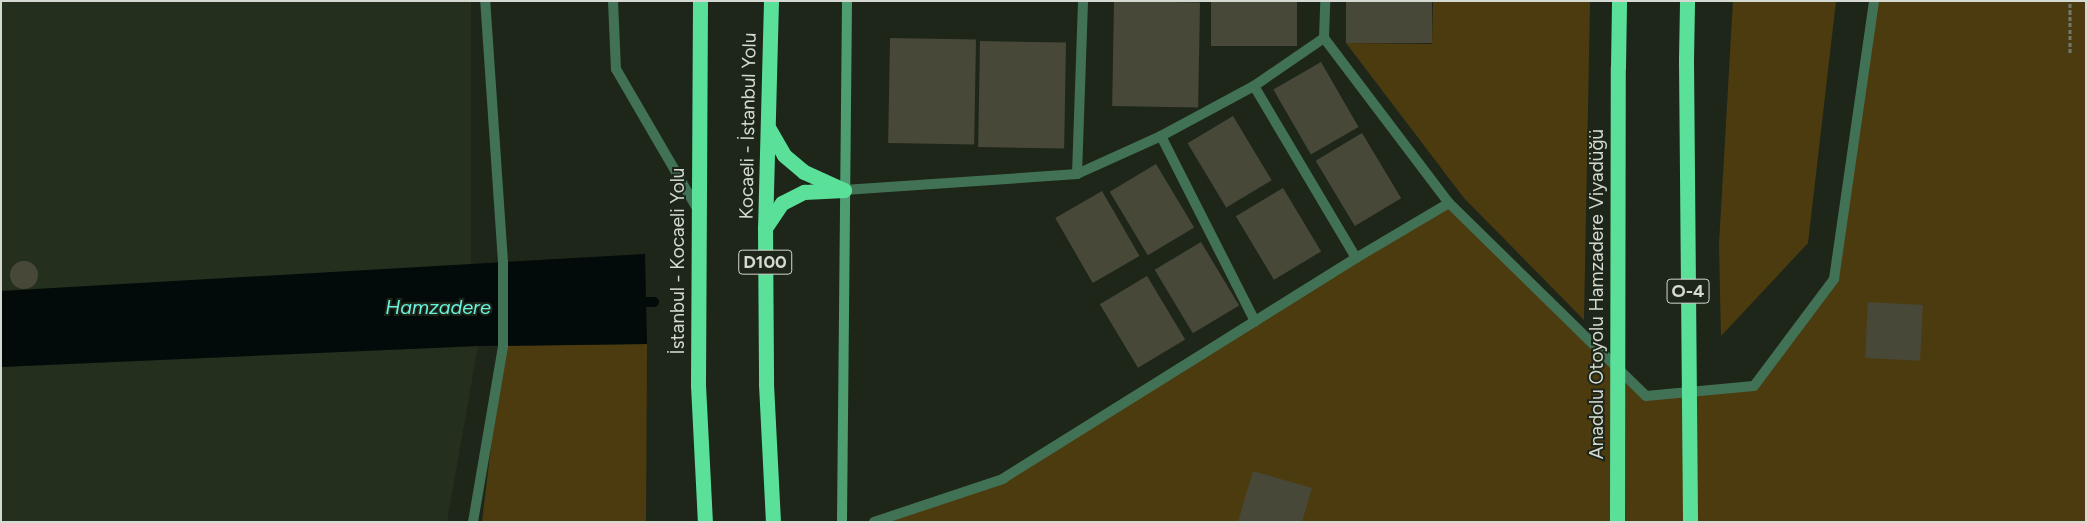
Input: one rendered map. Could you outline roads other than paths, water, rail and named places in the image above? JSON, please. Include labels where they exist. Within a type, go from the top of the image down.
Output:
[{"type":"highway","name":"İstanbul - Kocaeli Yolu","points":[[700,1],[698,386],[705,522]]},
{"type":"highway","name":"Kocaeli - İstanbul Yolu","points":[[771,1],[765,228],[766,384],[773,522]]},
{"type":"highway","name":"Anadolu Otoyolu Hamzadere Viyadüğü","points":[[1617,522],[1618,67],[1620,1]]},
{"type":"highway","name":"O-4","points":[[1687,1],[1690,522]]},
{"type":"highway","points":[[769,129],[784,155],[804,172],[844,190]]},
{"type":"highway","points":[[765,228],[782,203],[804,192],[844,190]]},
{"type":"main road","points":[[842,522],[847,1]]},
{"type":"street","points":[[474,522],[503,346],[503,262],[485,1]]},
{"type":"street","points":[[613,1],[616,69],[699,211]]},
{"type":"street","points":[[1077,174],[1083,1]]},
{"type":"street","points":[[1325,1],[1324,38],[1449,204],[1646,396],[1754,386],[1834,279],[1874,1]]},
{"type":"street","points":[[844,190],[1077,174],[1161,136],[1254,86],[1324,38]]},
{"type":"street","points":[[1254,86],[1356,258]]},
{"type":"street","points":[[1161,136],[1256,321]]},
{"type":"street","points":[[874,522],[1003,479],[1356,258],[1449,204]]},
{"type":"water","name":"Hamzadere","points":[[645,254],[647,344],[478,346],[1,367],[1,291]]},
{"type":"waterway","name":"Hamzadere","points":[[632,302],[654,302]]}]
